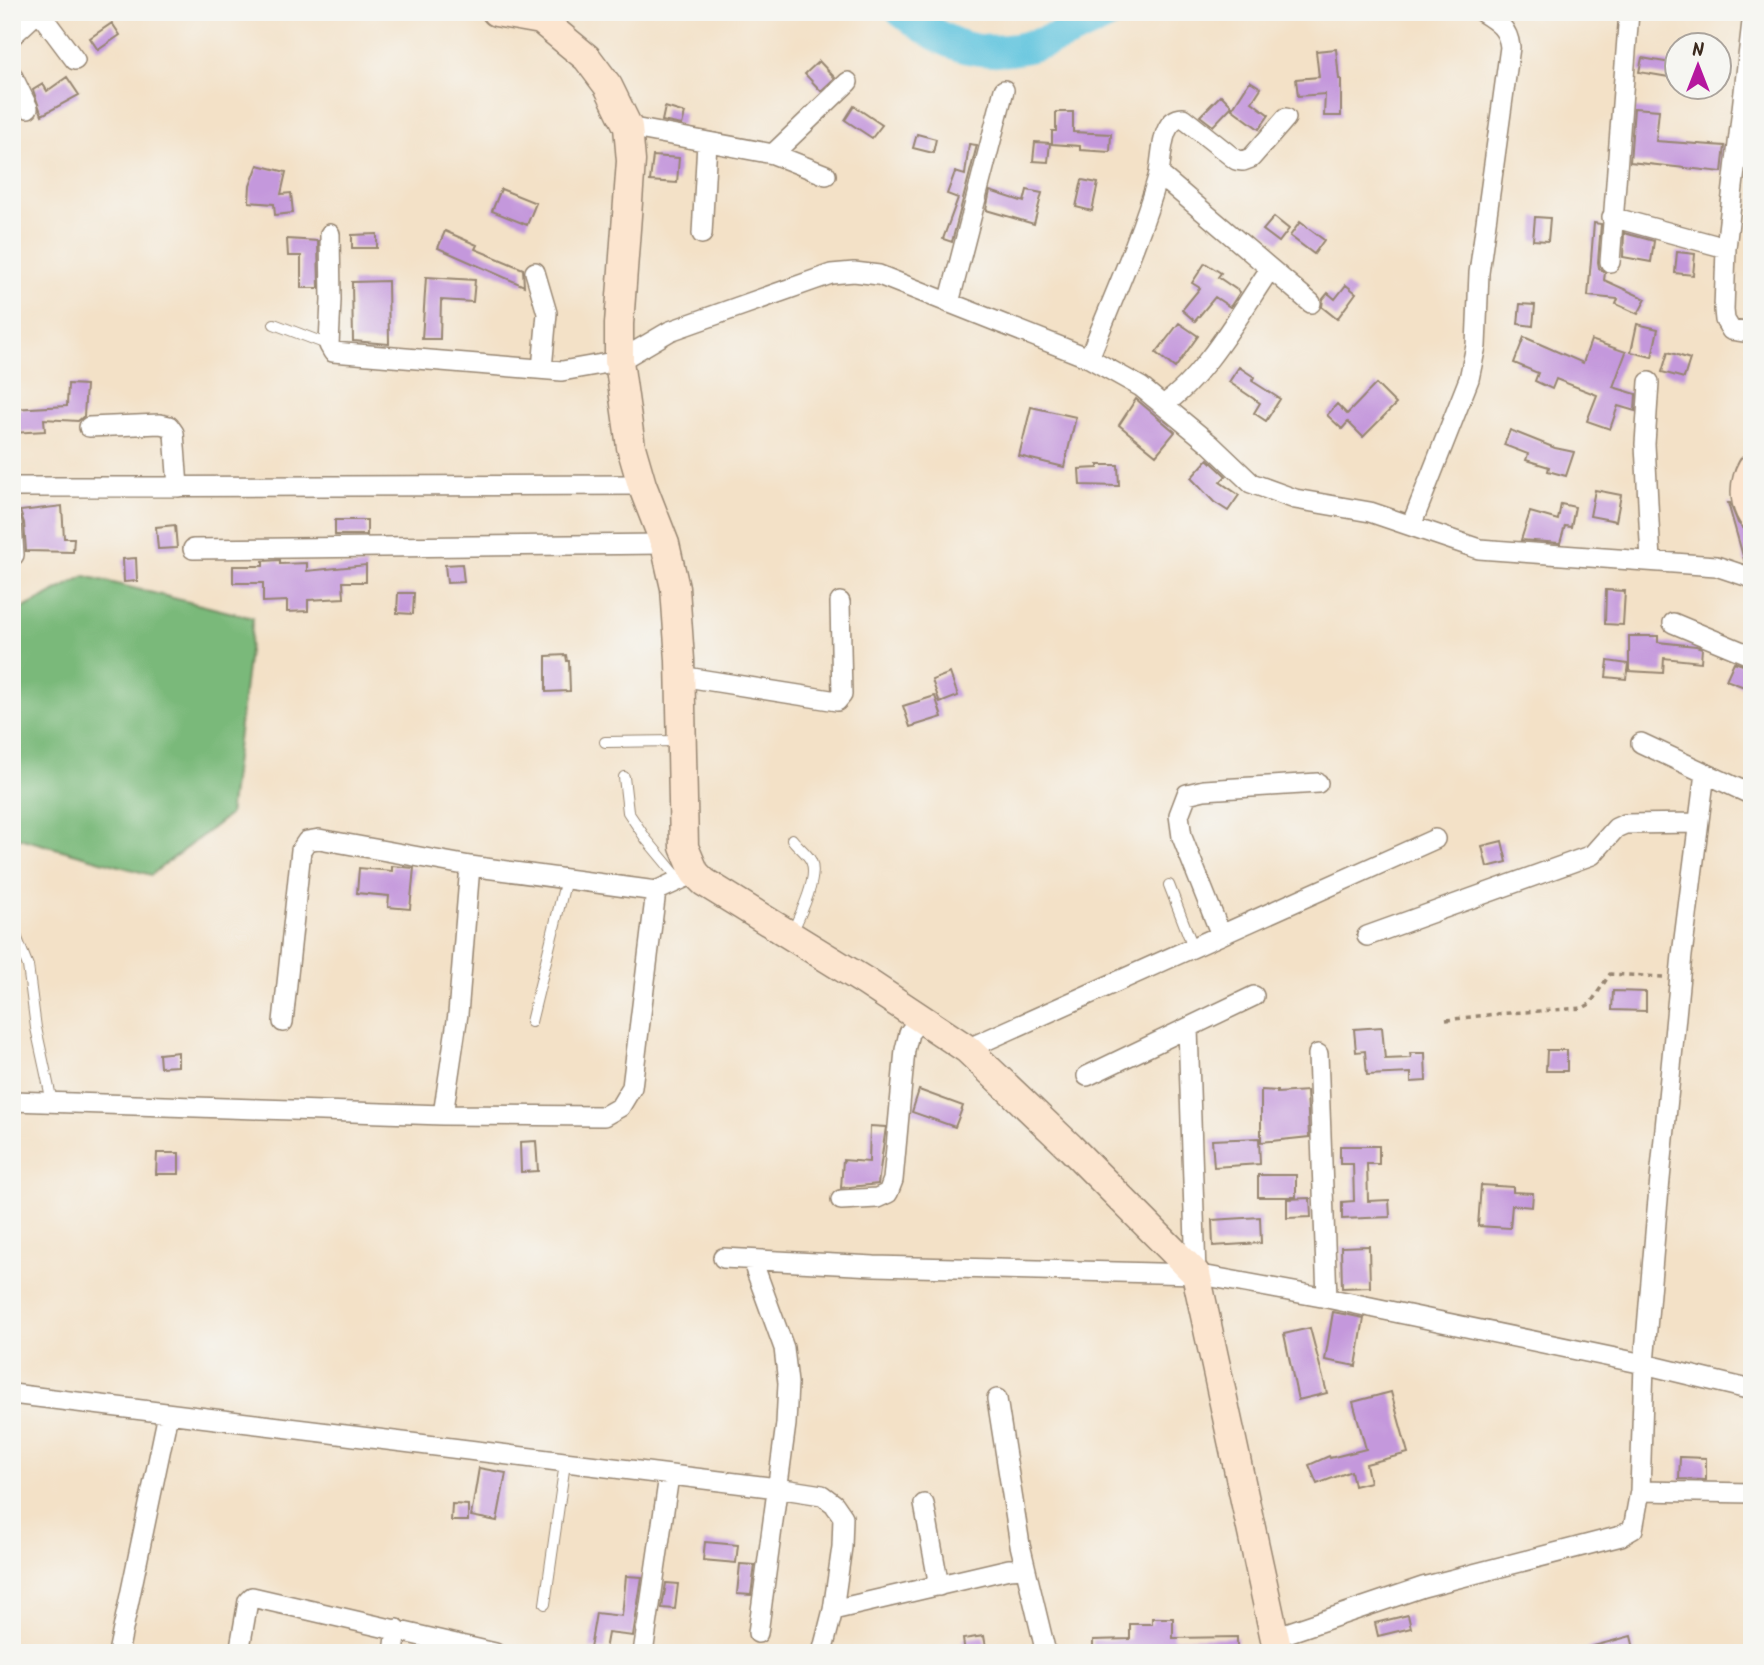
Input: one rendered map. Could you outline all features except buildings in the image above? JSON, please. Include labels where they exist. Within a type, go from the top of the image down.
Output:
[{"type":"street","points":[[12,36],[38,12],[75,60]]},
{"type":"street","points":[[496,12],[541,20],[587,58],[608,86],[628,127],[631,161],[619,324],[619,361],[631,447],[642,485],[665,544],[675,588],[687,877]]},
{"type":"street","points":[[1411,526],[1469,379],[1476,346],[1479,273],[1510,47],[1509,35],[1500,23],[1482,12]]},
{"type":"street","points":[[1610,262],[1629,12]]},
{"type":"street","points":[[1752,22],[1726,248],[1725,320],[1731,330],[1752,333]]},
{"type":"street","points":[[12,75],[28,108]]},
{"type":"street","points":[[773,154],[848,82]]},
{"type":"street","points":[[949,303],[1004,90]]},
{"type":"street","points":[[1090,358],[1159,174],[1166,132],[1177,118],[1183,118],[1236,160],[1243,161],[1251,158],[1286,118]]},
{"type":"street","points":[[628,127],[773,154],[826,175]]},
{"type":"street","points":[[702,234],[707,142]]},
{"type":"street","points":[[1159,174],[1311,303]]},
{"type":"street","points":[[1612,217],[1726,248]]},
{"type":"street","points":[[330,234],[329,345],[333,352],[562,371],[619,361],[670,331],[831,274],[854,272],[878,275],[1090,358],[1141,387],[1210,444],[1251,483],[1294,499],[1370,512],[1479,549],[1716,566],[1752,578]]},
{"type":"street","points":[[1163,405],[1179,395],[1198,374],[1270,269]]},
{"type":"street","points":[[535,272],[547,313],[542,369]]},
{"type":"street","points":[[1649,382],[1645,444],[1651,561]]},
{"type":"street","points":[[89,427],[160,424],[169,426],[174,433],[178,487]]},
{"type":"street","points":[[1752,468],[1746,486],[1748,508],[1752,515]]},
{"type":"street","points":[[12,487],[642,485]]},
{"type":"street","points":[[12,524],[14,555]]},
{"type":"street","points":[[193,549],[665,544]]},
{"type":"street","points":[[680,676],[837,701],[842,695],[840,602]]},
{"type":"street","points":[[1673,623],[1752,656]]},
{"type":"street","points":[[1641,743],[1752,795]]},
{"type":"street","points":[[1188,1028],[1196,1274],[1276,1645],[1423,1587],[1621,1536],[1633,1529],[1640,1490],[1644,1364],[1680,979],[1705,773]]},
{"type":"street","points":[[1221,935],[1182,836],[1179,815],[1187,794],[1204,790],[1318,783]]},
{"type":"street","points":[[1367,936],[1592,855],[1616,828],[1625,824],[1698,823]]},
{"type":"street","points":[[283,1022],[301,849],[307,841],[318,839],[470,866],[656,891],[687,877],[704,882],[967,1049],[1070,1147],[1196,1274]]},
{"type":"street","points":[[967,1049],[1435,839]]},
{"type":"street","points":[[443,1115],[458,1014],[470,866]]},
{"type":"street","points":[[12,1101],[443,1115],[604,1116],[620,1107],[632,1087],[656,891]]},
{"type":"street","points":[[1087,1076],[1254,996]]},
{"type":"street","points":[[841,1200],[877,1198],[888,1193],[892,1180],[905,1050],[909,1033],[921,1018]]},
{"type":"street","points":[[1318,1054],[1327,1298]]},
{"type":"street","points":[[723,1258],[874,1266],[1196,1274],[1327,1298],[1644,1364],[1752,1390]]},
{"type":"street","points":[[752,1260],[780,1334],[787,1367],[786,1424],[758,1633]]},
{"type":"street","points":[[12,1394],[822,1495],[834,1504],[843,1517],[842,1547],[833,1610],[822,1653]]},
{"type":"street","points":[[997,1399],[1025,1568],[1046,1653]]},
{"type":"street","points":[[118,1653],[168,1414]]},
{"type":"street","points":[[643,1653],[669,1476]]},
{"type":"street","points":[[1640,1490],[1752,1493]]},
{"type":"street","points":[[924,1504],[939,1586]]},
{"type":"street","points":[[833,1610],[1009,1569],[1025,1568]]},
{"type":"street","points":[[239,1653],[248,1601],[252,1597],[495,1653]]},
{"type":"street","points":[[394,1653],[397,1629]]},
{"type":"lane","points":[[274,324],[329,345]]},
{"type":"lane","points":[[606,743],[682,741]]},
{"type":"lane","points":[[624,777],[628,812],[646,839],[687,877]]},
{"type":"lane","points":[[791,936],[813,876],[812,862],[792,839]]},
{"type":"lane","points":[[531,1022],[566,879]]},
{"type":"lane","points":[[1169,885],[1193,947]]},
{"type":"lane","points":[[12,926],[27,966],[36,1028],[52,1102]]},
{"type":"lane","points":[[545,1604],[565,1463]]},
{"type":"path","points":[[1446,1020],[1583,1008],[1590,1004],[1610,974],[1680,979]]},
{"type":"green space","points":[[85,576],[253,618],[229,815],[151,875],[12,836],[12,614]]},
{"type":"waterway","points":[[902,12],[958,45],[998,51],[1017,49],[1057,38],[1112,12]]}]
